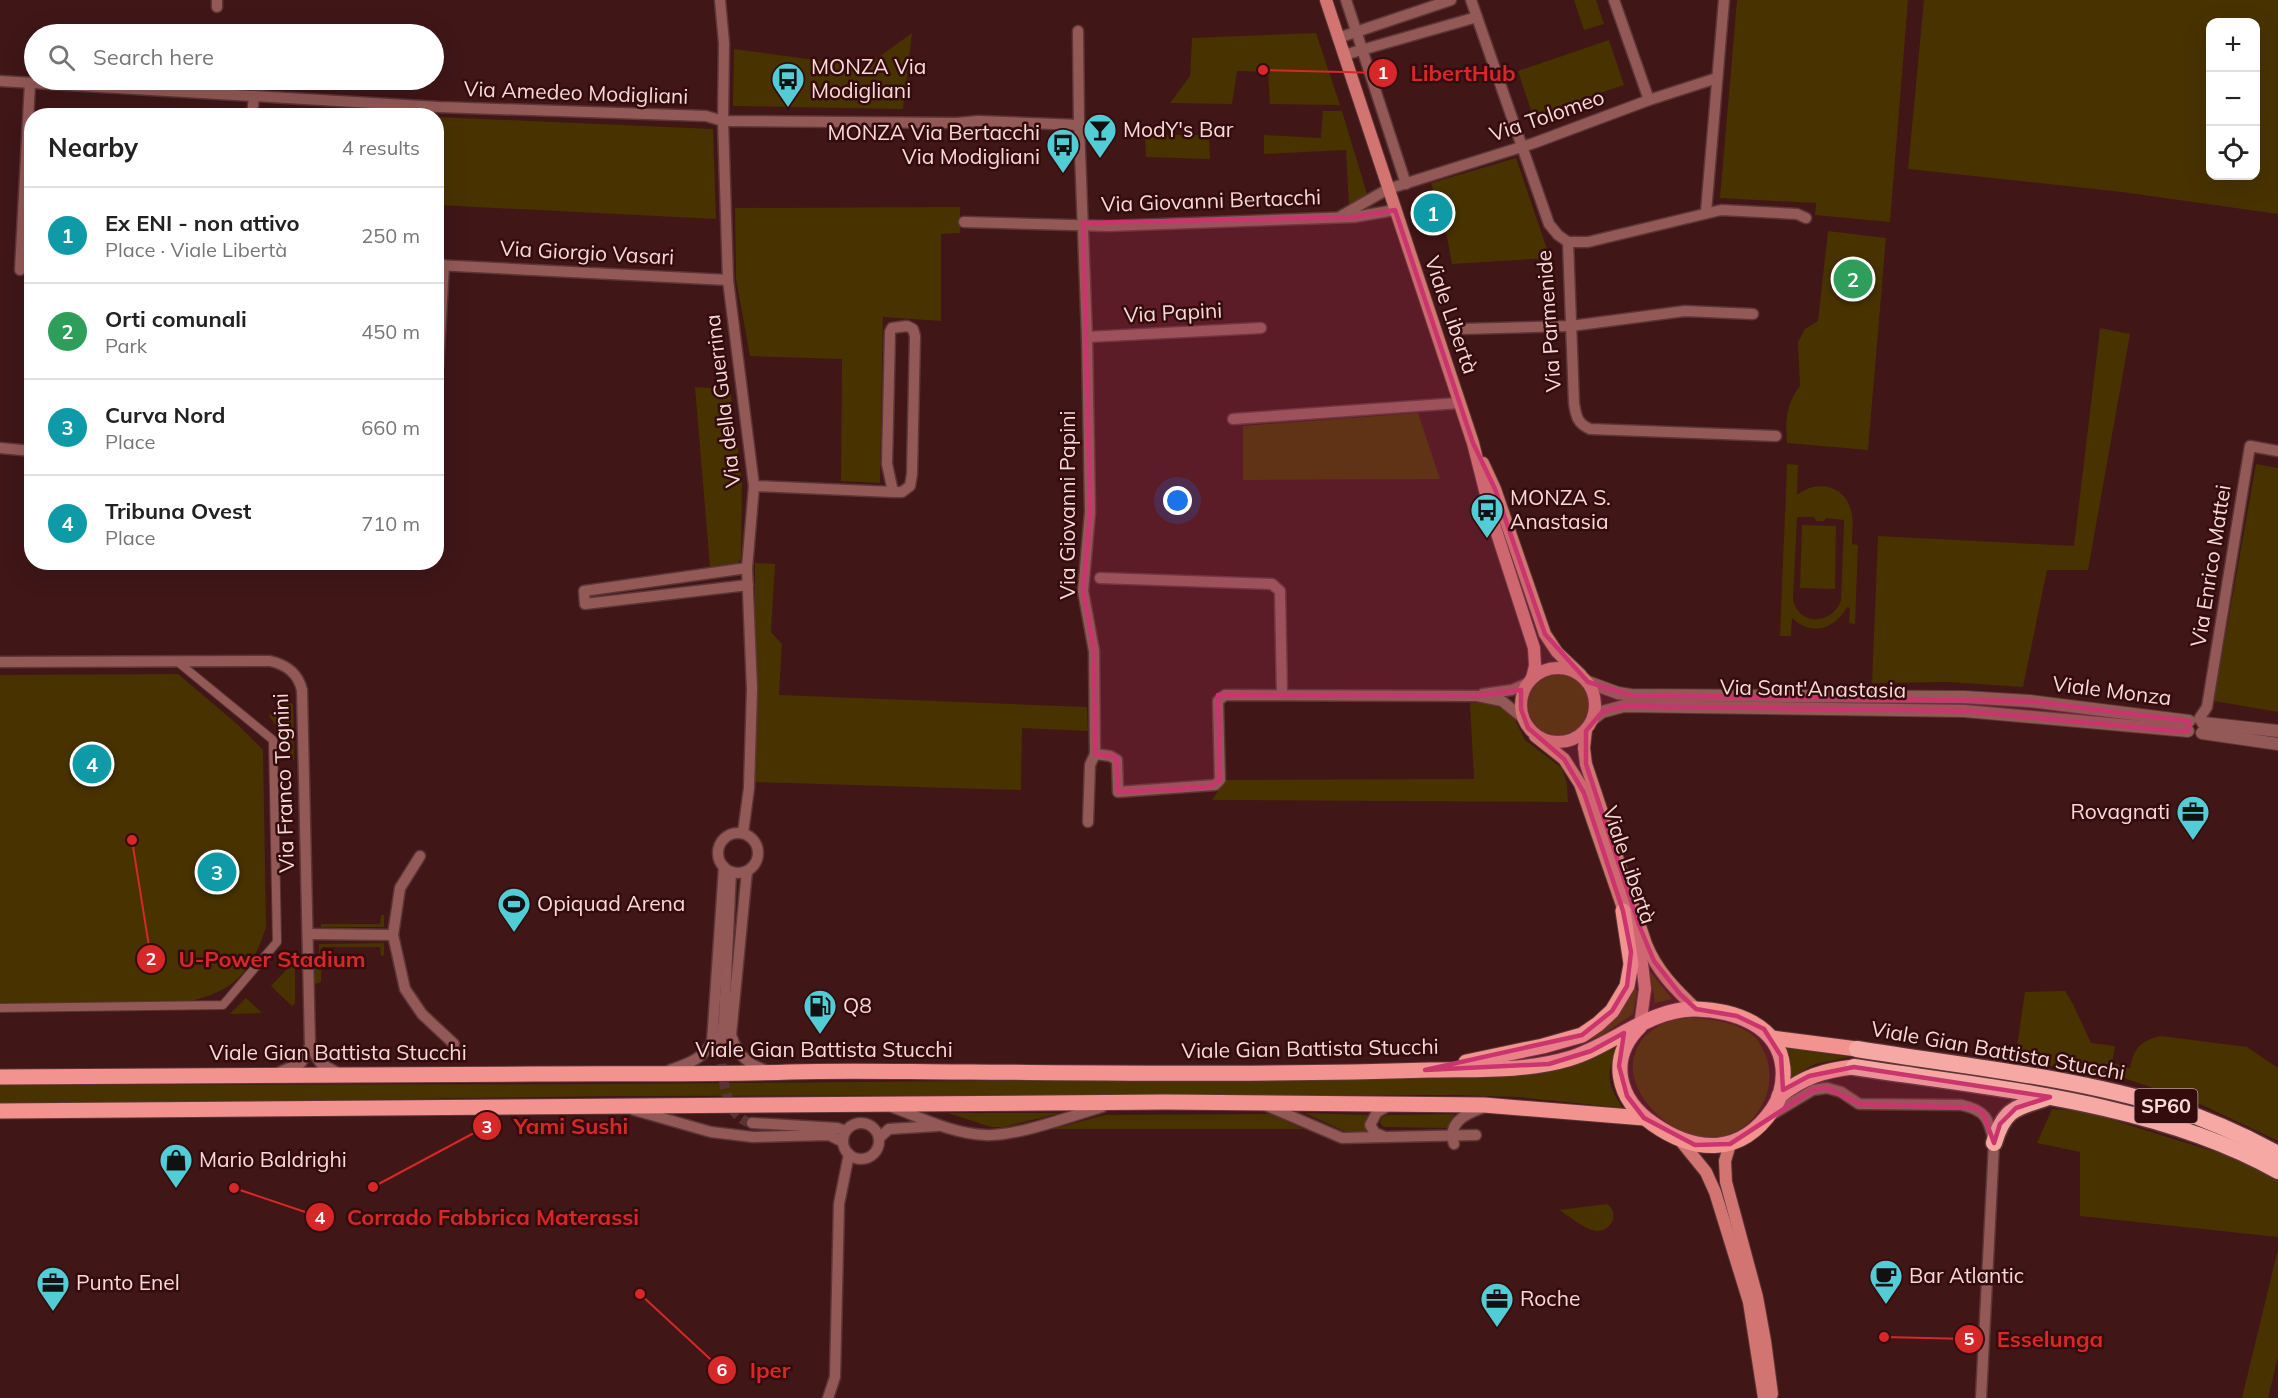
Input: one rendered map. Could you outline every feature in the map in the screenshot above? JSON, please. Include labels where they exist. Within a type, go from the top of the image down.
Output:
[{"type":"highway","name":"Viale Gian Battista Stucchi","points":[[1857,1049],[2103,1089],[2170,1107],[2208,1121],[2278,1154]]},
{"type":"highway","name":"Viale Gian Battista Stucchi","points":[[1854,1067],[2050,1097],[2103,1108],[2231,1148],[2278,1171]]},
{"type":"highway","points":[[1994,1143],[2000,1124],[2016,1108],[2050,1097]]},
{"type":"main road","name":"Viale Libertà","points":[[1326,0],[1473,443],[1492,518],[1534,648],[1535,666],[1530,681]]},
{"type":"main road","name":"Viale Libertà","points":[[1473,443],[1495,489],[1545,634],[1557,652],[1584,679]]},
{"type":"main road","points":[[1555,668],[1569,669],[1584,679],[1595,700],[1593,719],[1586,730],[1575,739],[1563,743],[1549,742],[1535,735],[1528,728],[1522,718],[1521,700],[1530,681],[1543,671],[1555,668]]},
{"type":"main road","name":"Viale Libertà","points":[[1586,730],[1584,748],[1586,764],[1646,944],[1654,961],[1668,981],[1696,1009]]},
{"type":"main road","name":"Viale Libertà","points":[[1535,735],[1564,759],[1580,784],[1636,945],[1644,976],[1644,1001],[1640,1026]]},
{"type":"main road","points":[[1425,1071],[1543,1046],[1582,1035],[1598,1024],[1619,1002],[1630,976],[1631,952],[1623,911]]},
{"type":"main road","name":"Viale Gian Battista Stucchi","points":[[0,1077],[1425,1071],[1549,1064],[1591,1051],[1669,1011],[1696,1009],[1721,1011],[1753,1021],[1772,1038],[1783,1066],[1776,1105],[1756,1128],[1730,1144],[1706,1146],[1680,1140],[1644,1118],[1623,1087],[1619,1066],[1625,1044],[1640,1026]]},
{"type":"main road","name":"Viale Gian Battista Stucchi","points":[[1772,1038],[1857,1049]]},
{"type":"main road","name":"Viale Gian Battista Stucchi","points":[[1779,1096],[1809,1076],[1831,1069],[1854,1067]]},
{"type":"main road","name":"Viale Gian Battista Stucchi","points":[[0,1111],[1119,1102],[1395,1103],[1496,1106],[1644,1118]]},
{"type":"main road","points":[[1680,1140],[1706,1172],[1715,1192],[1749,1302],[1764,1398]]},
{"type":"main road","points":[[1730,1144],[1725,1161],[1726,1182],[1757,1297],[1769,1365],[1772,1398]]},
{"type":"street","name":"Via della Guerrina","points":[[720,0],[724,43],[723,121],[728,280],[754,486],[747,568],[752,689],[749,788],[743,833]]},
{"type":"street","points":[[1346,0],[1406,184]]},
{"type":"street","points":[[1338,38],[1451,0]]},
{"type":"street","name":"Via Parmenide","points":[[1472,0],[1549,224],[1568,242],[1576,418],[1582,426],[1590,429],[1776,436]]},
{"type":"street","points":[[1614,0],[1649,100]]},
{"type":"street","points":[[1706,212],[1724,0]]},
{"type":"street","points":[[1344,55],[1477,17]]},
{"type":"street","name":"Via Giovanni Bertacchi","points":[[1078,32],[1083,224]]},
{"type":"street","name":"Via Tolomeo","points":[[1388,189],[1521,147],[1649,100],[1717,78]]},
{"type":"street","name":"Via Amedeo Modigliani","points":[[0,81],[24,83]]},
{"type":"street","points":[[29,108],[30,90]]},
{"type":"street","name":"Via Amedeo Modigliani","points":[[151,90],[573,113],[706,116],[723,121],[945,123],[978,121],[1079,125]]},
{"type":"street","points":[[253,108],[254,96]]},
{"type":"street","points":[[346,102],[346,108]]},
{"type":"street","name":"Via Giovanni Bertacchi","points":[[1341,216],[1388,189]]},
{"type":"street","points":[[20,270],[24,195]]},
{"type":"street","name":"Via Giovanni Bertacchi","points":[[964,222],[1108,226],[1365,216],[1395,210]]},
{"type":"street","points":[[1568,242],[1588,242],[1706,212],[1797,214],[1806,218]]},
{"type":"street","name":"Via Giovanni Papini","points":[[1083,224],[1090,512],[1083,591],[1094,651],[1095,754],[1090,765],[1088,822]]},
{"type":"street","name":"Via Giorgio Vasari","points":[[444,265],[728,280]]},
{"type":"street","points":[[1461,329],[1571,326],[1685,311],[1753,314]]},
{"type":"street","points":[[754,486],[893,492],[902,492],[910,486],[915,336],[914,329],[907,326],[892,328],[890,332],[887,464],[893,492]]},
{"type":"street","name":"Via Papini","points":[[1087,337],[1261,328]]},
{"type":"street","name":"Viale Libertà","points":[[1233,419],[1460,403]]},
{"type":"street","name":"Via Enrico Mattei","points":[[2196,725],[2207,707],[2250,446],[2278,451]]},
{"type":"street","points":[[0,448],[24,450]]},
{"type":"street","points":[[747,568],[584,591],[585,604],[748,585]]},
{"type":"street","points":[[1100,578],[1272,584],[1280,591],[1282,695]]},
{"type":"street","name":"Via Franco Tognini","points":[[0,662],[270,661],[280,663],[299,680],[302,701],[310,1046]]},
{"type":"street","points":[[0,1008],[223,1005],[277,942],[273,740],[179,663]]},
{"type":"street","name":"Via Sant'Anastasia","points":[[1584,679],[1618,693],[1631,695],[1964,697],[2030,701]]},
{"type":"street","points":[[1477,696],[1512,690],[1530,681]]},
{"type":"street","points":[[1095,754],[1110,756],[1117,760],[1118,792],[1215,785],[1220,780],[1218,701],[1226,695],[1477,696],[1502,700],[1522,718]]},
{"type":"street","name":"Viale Monza","points":[[2030,701],[2176,718],[2196,725],[2278,744]]},
{"type":"street","name":"Via Sant'Anastasia","points":[[1593,719],[1602,712],[1624,706],[1868,708],[2035,716]]},
{"type":"street","name":"Viale Monza","points":[[2035,716],[2146,728],[2196,725],[2278,730]]},
{"type":"street","points":[[720,1049],[724,1020],[727,870],[718,857],[719,844],[729,834],[743,833],[754,841],[758,854],[757,861],[747,871],[731,1035],[735,1049],[744,1059],[754,1066],[774,1073]]},
{"type":"street","points":[[420,856],[400,888],[393,935],[405,989],[422,1014],[454,1044]]},
{"type":"street","points":[[727,870],[747,871]]},
{"type":"street","points":[[660,1073],[690,1064],[707,1051],[712,1042],[727,870]]},
{"type":"street","points":[[308,934],[393,935]]},
{"type":"street","points":[[310,1046],[321,1064],[344,1076]]},
{"type":"street","points":[[274,1076],[301,1063],[310,1046]]},
{"type":"street","points":[[1766,1118],[1813,1090],[1827,1088],[1841,1092],[1859,1104],[1961,1105],[1975,1108],[1983,1113],[1991,1127],[1994,1143],[1982,1398]]},
{"type":"street","points":[[883,1104],[940,1126],[984,1136],[1003,1135],[1119,1102]]},
{"type":"street","points":[[1260,1103],[1342,1138],[1415,1136],[1453,1140],[1476,1135]]},
{"type":"street","points":[[1385,1137],[1375,1133],[1370,1125],[1372,1119],[1383,1108],[1395,1103]]},
{"type":"street","points":[[1453,1140],[1454,1127],[1460,1118],[1470,1112],[1496,1106]]},
{"type":"street","points":[[625,1107],[711,1132],[753,1137],[844,1136],[856,1124],[868,1124],[877,1132],[879,1138],[877,1149],[845,1181]]},
{"type":"street","points":[[752,1123],[837,1128],[844,1136],[849,1154],[839,1204],[835,1377],[828,1398]]},
{"type":"street","points":[[879,1138],[889,1129],[940,1126]]},
{"type":"street","points":[[1415,1136],[1428,1144]]},
{"type":"street","points":[[849,1154],[857,1158],[866,1158]]},
{"type":"highlighted area","points":[[1395,210],[1473,443],[1495,489],[1545,634],[1588,682],[1631,695],[2030,701],[2189,721],[2188,731],[2175,731],[1964,711],[1624,706],[1602,712],[1586,731],[1586,764],[1639,925],[1654,961],[1680,994],[1696,1009],[1737,1016],[1764,1029],[1781,1056],[1783,1090],[1809,1076],[1854,1067],[2050,1097],[2016,1108],[2000,1124],[1994,1143],[1983,1113],[1975,1108],[1859,1104],[1827,1088],[1813,1090],[1730,1144],[1695,1145],[1644,1118],[1627,1096],[1619,1066],[1624,1033],[1591,1051],[1549,1064],[1425,1070],[1582,1035],[1612,1011],[1627,986],[1631,952],[1623,911],[1584,793],[1564,759],[1528,728],[1521,709],[1521,690],[1477,696],[1218,695],[1220,780],[1209,787],[1118,792],[1116,757],[1095,754],[1094,651],[1083,591],[1090,512],[1083,223],[1354,217]]},
{"type":"shaded area","points":[[1574,0],[1596,0],[1604,24],[1584,30]]},
{"type":"shaded area","points":[[1737,0],[1908,0],[1890,222],[1815,215],[1816,203],[1720,198]]},
{"type":"shaded area","points":[[1924,0],[2278,0],[2278,214],[2122,192],[1908,169]]},
{"type":"shaded area","points":[[912,33],[903,109],[733,106],[734,49],[865,67]]},
{"type":"shaded area","points":[[1316,33],[1340,105],[1270,104],[1268,72],[1237,71],[1232,104],[1170,103],[1190,76],[1192,38]]},
{"type":"shaded area","points":[[1609,40],[1624,85],[1533,116],[1518,71]]},
{"type":"shaded area","points":[[1323,111],[1342,111],[1367,194],[1349,206],[1346,150],[1264,154],[1264,135],[1321,138]]},
{"type":"shaded area","points":[[444,117],[713,129],[716,219],[444,205]]},
{"type":"shaded area","points":[[1145,135],[1209,135],[1210,159],[1146,157]]},
{"type":"shaded area","points":[[1516,158],[1550,258],[1452,264],[1447,237],[1431,183]]},
{"type":"shaded area","points":[[960,207],[960,233],[941,234],[941,321],[883,317],[880,483],[841,481],[842,359],[750,356],[736,279],[735,208]]},
{"type":"shaded area","points":[[1828,231],[1886,238],[1868,450],[1787,443],[1787,413],[1800,386],[1798,342],[1805,329],[1818,321]]},
{"type":"shaded area","points":[[2100,328],[2130,334],[2088,570],[2047,570],[2023,687],[1948,682],[1872,683],[1878,536],[2074,546]]},
{"type":"shaded area","points":[[695,387],[730,389],[742,482],[741,559],[737,563],[710,567]]},
{"type":"shaded area","points":[[1418,413],[1440,479],[1243,480],[1243,426]]},
{"type":"shaded area","points":[[1787,464],[1798,465],[1797,495],[1812,487],[1828,487],[1842,495],[1851,510],[1852,544],[1858,545],[1855,624],[1849,623],[1850,608],[1847,607],[1836,621],[1822,628],[1807,627],[1792,618],[1791,636],[1780,636]],"holes":[[[1797,517],[1814,517],[1816,521],[1824,521],[1826,518],[1844,520],[1841,601],[1830,615],[1816,619],[1802,614],[1796,608],[1793,600]]]},
{"type":"shaded area","points":[[2256,464],[2278,468],[2278,712],[2214,701]]},
{"type":"shaded area","points":[[1802,525],[1836,526],[1835,589],[1800,588]]},
{"type":"shaded area","points":[[755,563],[775,564],[771,632],[782,644],[779,695],[1087,707],[1088,731],[1022,728],[1021,790],[755,782]]},
{"type":"shaded area","points":[[178,674],[237,724],[263,750],[266,927],[253,959],[245,971],[225,988],[179,1003],[0,1003],[0,675]]},
{"type":"shaded area","points":[[1552,675],[1564,675],[1575,680],[1583,688],[1588,705],[1586,717],[1575,730],[1564,735],[1552,735],[1541,730],[1533,722],[1528,711],[1528,699],[1533,688],[1541,680]]},
{"type":"shaded area","points":[[286,698],[293,705],[294,761],[280,731],[269,716]]},
{"type":"shaded area","points":[[1488,702],[1503,706],[1514,718],[1525,740],[1562,768],[1567,784],[1568,802],[1212,800],[1225,780],[1474,779],[1470,703]]},
{"type":"shaded area","points":[[381,915],[384,915],[384,927],[321,927],[321,924],[380,924]]},
{"type":"shaded area","points":[[384,943],[384,955],[381,956],[380,947],[322,947],[321,982],[316,984],[313,981],[313,972],[319,961],[319,944]]},
{"type":"shaded area","points":[[292,964],[295,966],[295,1003],[292,1006],[271,986]]},
{"type":"shaded area","points":[[1649,970],[1672,999],[1655,1003]]},
{"type":"shaded area","points":[[1634,985],[1637,991],[1633,1014],[1602,1035],[1583,1043],[1613,1019]]},
{"type":"shaded area","points":[[2065,991],[2091,1043],[2115,1046],[2112,1063],[2130,1068],[2136,1050],[2148,1040],[2161,1036],[2247,1047],[2278,1068],[2278,1141],[2200,1104],[2124,1078],[2015,1060],[2025,992]]},
{"type":"shaded area","points":[[246,998],[262,1013],[230,1014]]},
{"type":"shaded area","points":[[1692,1018],[1726,1023],[1750,1033],[1759,1042],[1768,1064],[1769,1078],[1762,1104],[1745,1126],[1733,1133],[1719,1137],[1704,1137],[1689,1134],[1674,1127],[1648,1105],[1634,1077],[1635,1053],[1646,1035],[1670,1021]]},
{"type":"shaded area","points":[[1786,1047],[1850,1057],[1815,1064],[1790,1078]]},
{"type":"shaded area","points":[[1616,1048],[1610,1079],[1613,1092],[1623,1108],[1518,1097],[1454,1095],[619,1096],[0,1105],[0,1085],[619,1084],[1455,1077],[1531,1074],[1580,1062]]},
{"type":"shaded area","points":[[2052,1109],[2084,1111],[2222,1154],[2278,1180],[2278,1237],[2080,1216],[2080,1152],[2037,1143]]},
{"type":"shaded area","points":[[948,1113],[1060,1113],[1004,1127],[991,1127]]},
{"type":"shaded area","points":[[1305,1113],[1368,1115],[1365,1122],[1368,1133],[1344,1131]]},
{"type":"shaded area","points":[[1270,1114],[1303,1129],[1052,1129],[1105,1115]]},
{"type":"shaded area","points":[[1455,1114],[1447,1128],[1384,1127],[1380,1123],[1382,1117],[1387,1115]]},
{"type":"shaded area","points":[[1607,1204],[1614,1216],[1607,1228],[1597,1231],[1582,1225],[1559,1210]]},
{"type":"shaded area","points":[[2278,1249],[2278,1357],[2268,1398],[2242,1398]]},
{"type":"tunnel","points":[[720,1049],[726,1093],[730,1103],[735,1113],[752,1123]]},
{"type":"place","name":"LibertHub","points":[[1263,70]]},
{"type":"place","name":"MONZA Via Modigliani","points":[[788,108]]},
{"type":"place","name":"ModY's Bar","points":[[1100,159]]},
{"type":"place","name":"MONZA Via Bertacchi Via Modigliani","points":[[1063,174]]},
{"type":"place","name":"Ex ENI - non attivo","points":[[1433,213]]},
{"type":"place","name":"Orti comunali","points":[[1853,279]]},
{"type":"place","name":"MONZA S. Anastasia","points":[[1487,539]]},
{"type":"place","name":"Tribuna Ovest","points":[[92,764]]},
{"type":"place","name":"U-Power Stadium","points":[[132,840]]},
{"type":"place","name":"Rovagnati","points":[[2193,841]]},
{"type":"place","name":"Curva Nord","points":[[217,872]]},
{"type":"place","name":"Opiquad Arena","points":[[514,933]]},
{"type":"place","name":"Q8","points":[[820,1035]]},
{"type":"place","name":"Yami Sushi","points":[[373,1187]]},
{"type":"place","name":"Corrado Fabbrica Materassi","points":[[234,1188]]},
{"type":"place","name":"Mario Baldrighi","points":[[176,1189]]},
{"type":"place","name":"Iper","points":[[640,1294]]},
{"type":"place","name":"Bar Atlantic","points":[[1886,1305]]},
{"type":"place","name":"Punto Enel","points":[[53,1312]]},
{"type":"place","name":"Roche","points":[[1497,1328]]},
{"type":"place","name":"Esselunga","points":[[1884,1337]]}]
